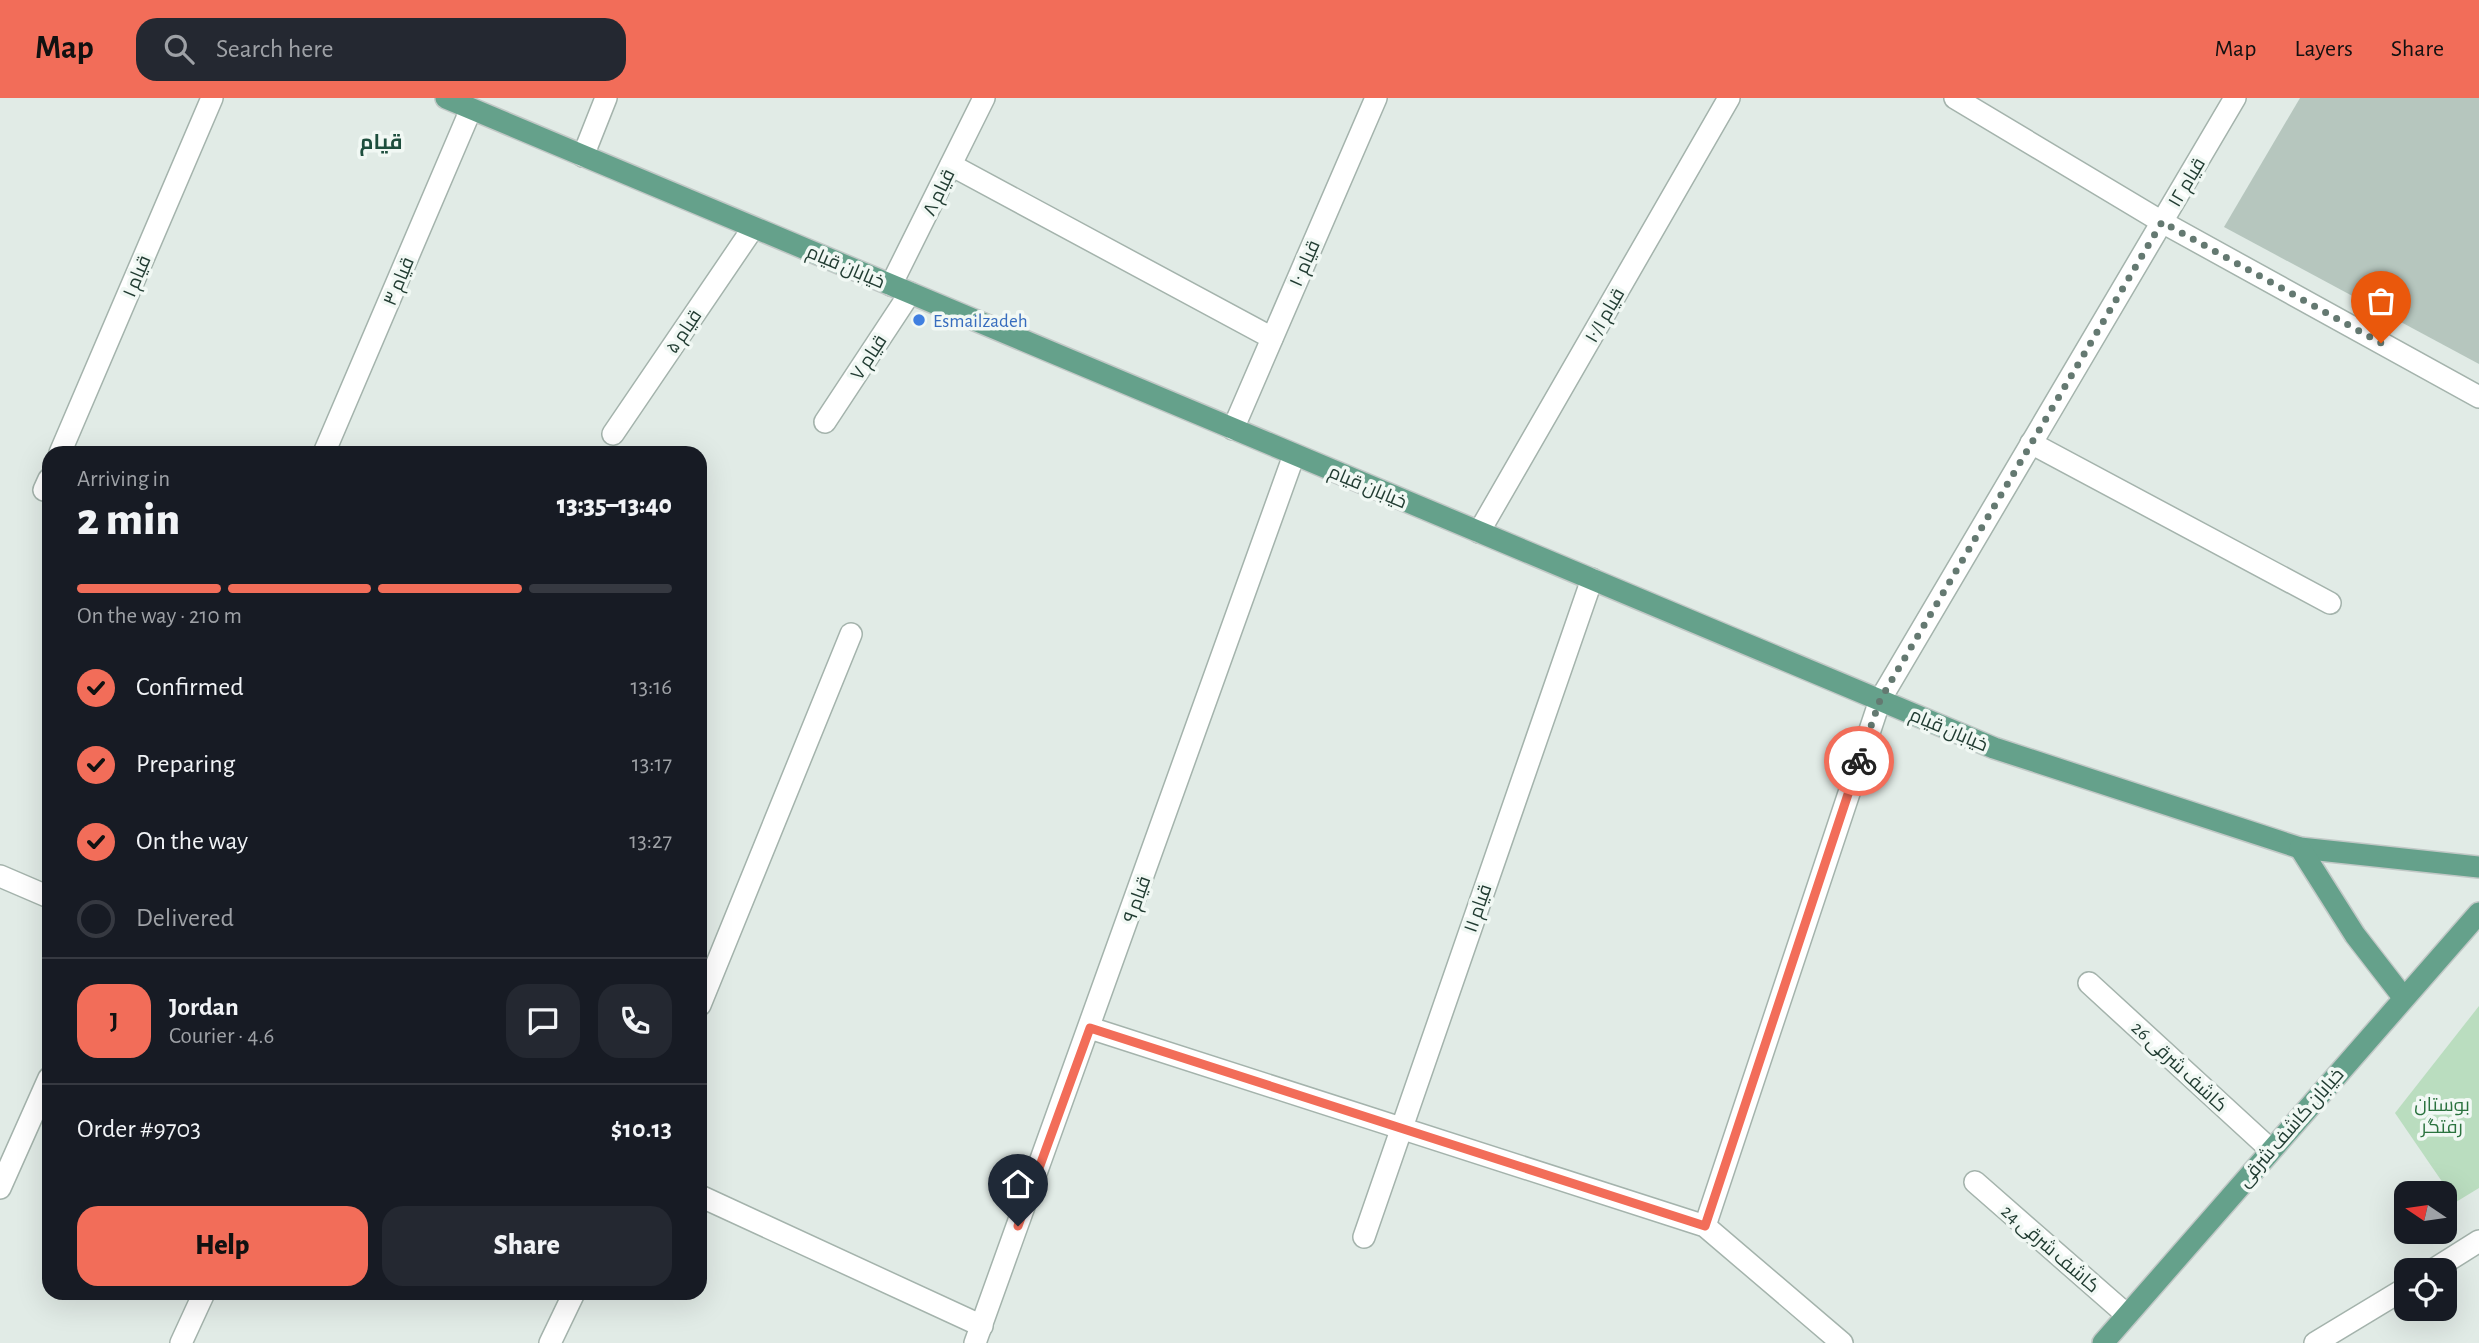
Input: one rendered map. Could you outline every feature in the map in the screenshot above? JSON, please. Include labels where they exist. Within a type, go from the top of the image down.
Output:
[{"type":"main road","name":"خیابان قیام","points":[[446,98],[1994,748],[2300,848],[2479,867]]},
{"type":"main road","points":[[2300,848],[2355,934],[2403,997]]},
{"type":"main road","name":"خیابان کاشف شرقی","points":[[2103,1343],[2479,913]]},
{"type":"street","name":"قیام ۱","points":[[63,446],[212,98]]},
{"type":"street","points":[[583,156],[606,98]]},
{"type":"street","name":"قیام ۸","points":[[901,289],[951,165],[984,98]]},
{"type":"street","name":"قیام ۱۰","points":[[1233,429],[1377,98]]},
{"type":"street","name":"قیام ۱۰/۱","points":[[1479,532],[1728,98]]},
{"type":"street","points":[[1955,98],[2162,222],[2479,397]]},
{"type":"street","name":"قیام ۱۲","points":[[1705,1226],[1880,700],[2235,98]]},
{"type":"street","name":"قیام ۳","points":[[327,446],[471,108]]},
{"type":"street","points":[[951,165],[1272,338]]},
{"type":"street","name":"قیام ۵","points":[[613,433],[753,228]]},
{"type":"street","name":"قیام ۷","points":[[825,422],[901,289]]},
{"type":"street","points":[[2031,443],[2330,603]]},
{"type":"street","name":"قیام ۹","points":[[979,1334],[1294,454]]},
{"type":"street","name":"قیام ۱۱","points":[[1364,1237],[1592,579]]},
{"type":"street","points":[[707,988],[850,634]]},
{"type":"street","points":[[0,876],[42,894]]},
{"type":"street","name":"کاشف شرقی 26","points":[[2089,983],[2271,1150]]},
{"type":"street","points":[[1090,1028],[1705,1226],[1842,1343]]},
{"type":"street","points":[[0,1188],[42,1094]]},
{"type":"street","name":"کاشف شرقی 24","points":[[1975,1182],[2127,1315]]},
{"type":"street","points":[[707,1199],[979,1334]]},
{"type":"street","points":[[2452,1258],[2479,1241]]},
{"type":"street","points":[[2315,1343],[2394,1296]]},
{"type":"street","points":[[181,1343],[201,1300]]},
{"type":"street","points":[[550,1343],[570,1300]]},
{"type":"street","points":[[2355,1321],[2356,1343]]},
{"type":"green space","name":"بوستان رفتگر","points":[[2479,1006],[2479,1188],[2457,1201],[2457,1181],[2442,1181],[2395,1113]]},
{"type":"building","points":[[2300,98],[2479,98],[2479,364],[2224,227]]},
{"type":"way so far","points":[[1859,761],[1880,700],[2162,222],[2381,343]]},
{"type":"place","name":"Esmailzadeh","points":[[919,320]]},
{"type":"district","name":"قیام","points":[[381,142]]},
{"type":"route","points":[[1018,1226],[1090,1028],[1705,1226],[1859,761]]}]
